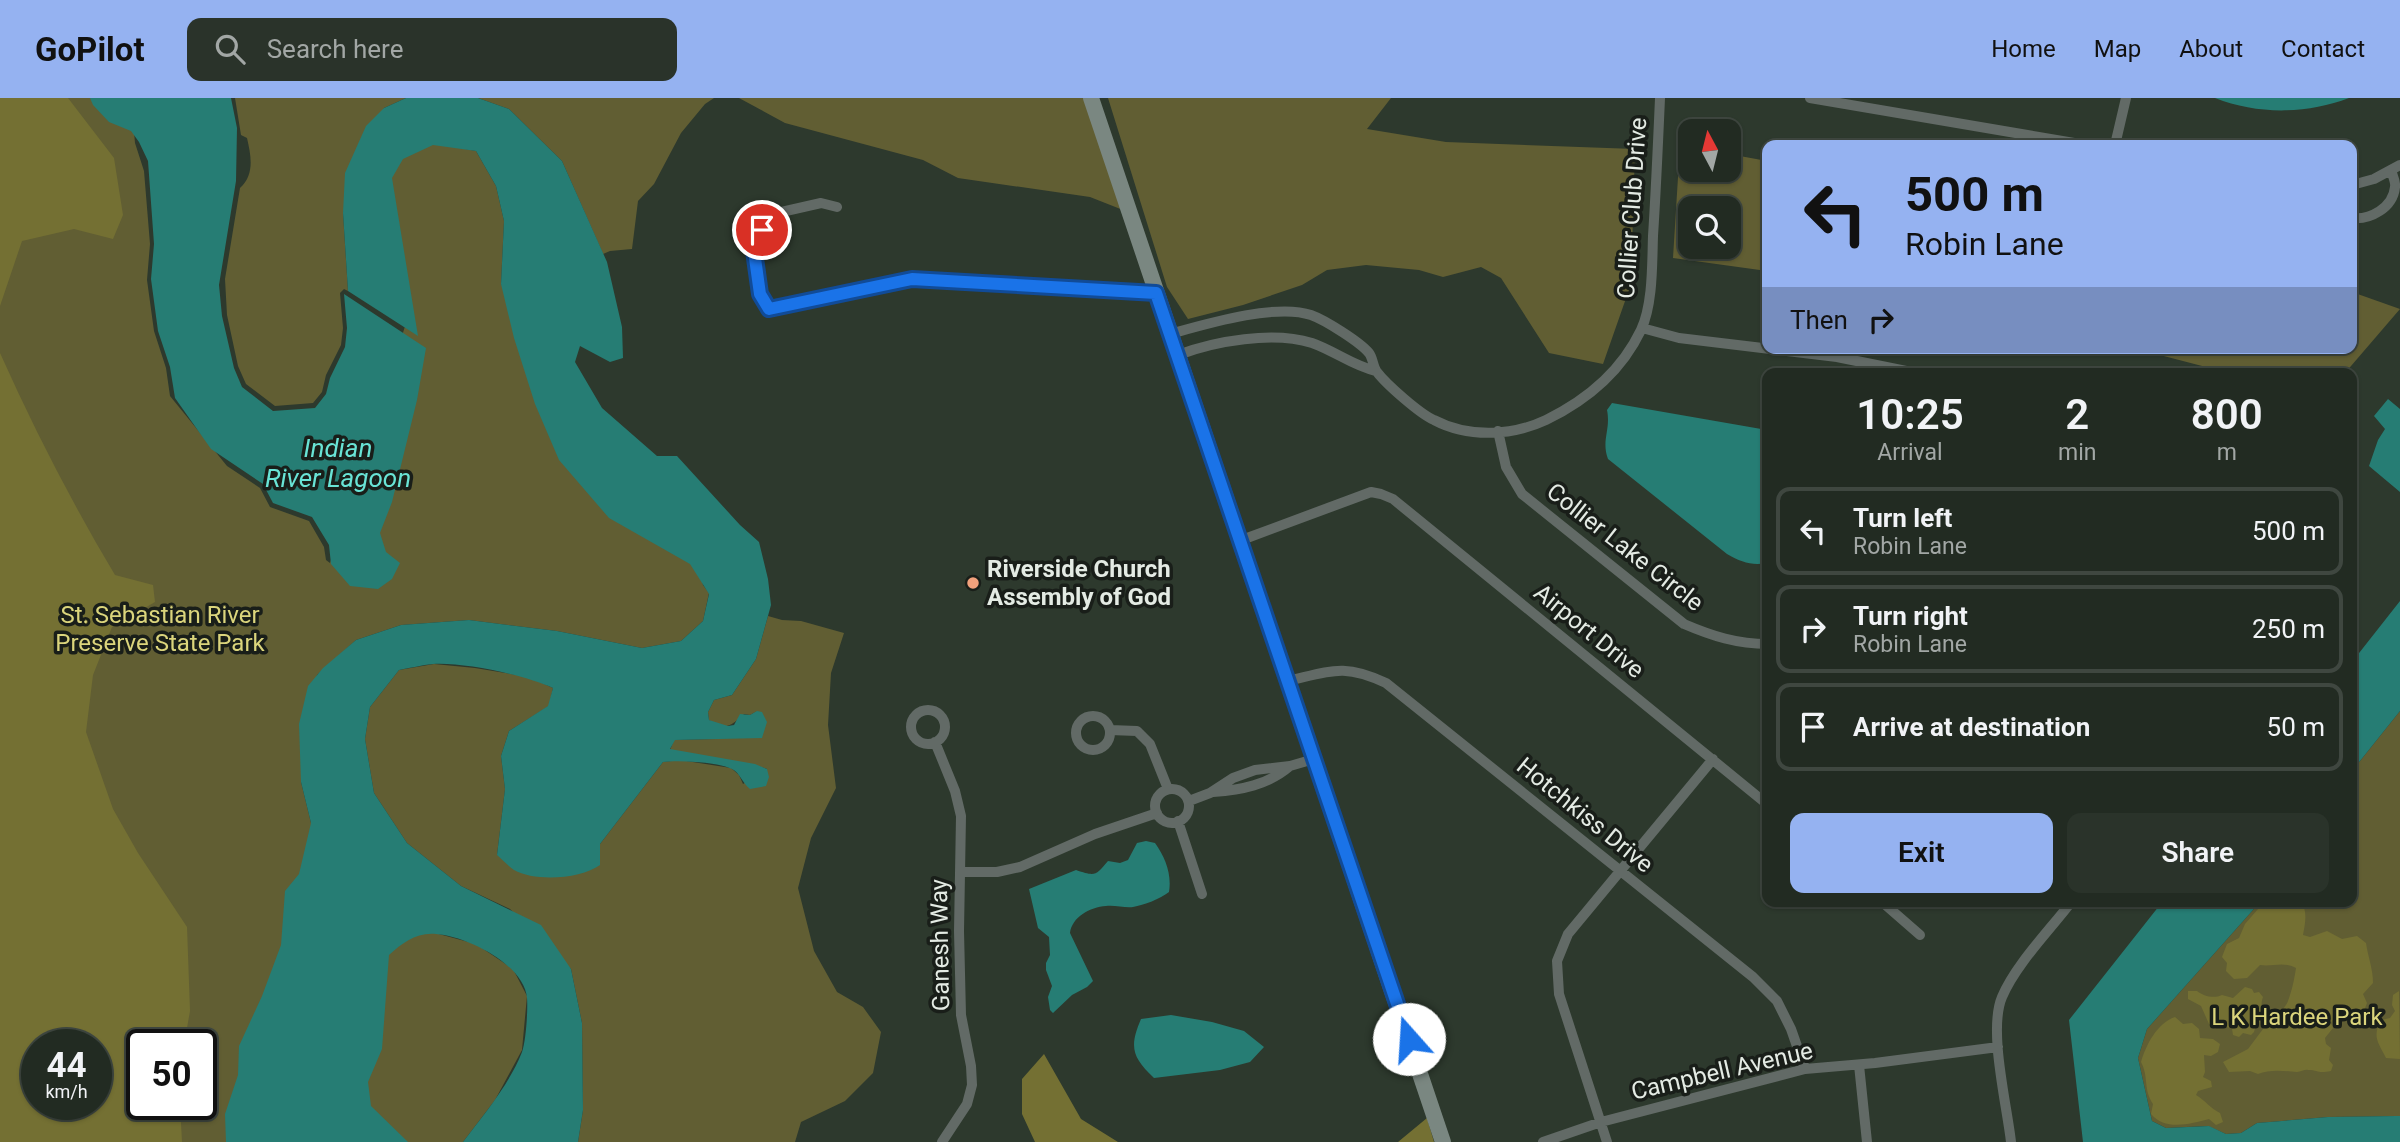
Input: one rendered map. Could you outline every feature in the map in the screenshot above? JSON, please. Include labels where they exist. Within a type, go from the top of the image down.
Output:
[{"type":"main road","points":[[1091,98],[1443,1142]]},
{"type":"street","name":"Collier Club Drive","points":[[1170,334],[1231,319],[1276,312],[1310,315],[1340,330],[1369,353],[1376,371],[1430,419],[1452,429],[1471,433],[1498,432],[1534,425],[1574,407],[1606,380],[1628,353],[1642,328],[1651,287],[1660,98]]},
{"type":"street","points":[[1810,98],[2057,140]]},
{"type":"street","points":[[2116,140],[2126,98]]},
{"type":"street","points":[[2357,184],[2374,179],[2395,167],[2395,187],[2389,201],[2378,213],[2357,218]]},
{"type":"street","points":[[837,207],[821,203],[777,213],[762,230],[754,251],[760,294],[769,309],[912,279],[1156,293]]},
{"type":"street","points":[[1231,319],[1235,340]]},
{"type":"street","points":[[1642,328],[1679,338],[1762,348]]},
{"type":"street","name":"Collier Club Drive","points":[[1178,355],[1205,345],[1235,340],[1284,339],[1310,343],[1360,368],[1376,371]]},
{"type":"street","points":[[1812,354],[1891,368]]},
{"type":"street","name":"Collier Lake Circle","points":[[1498,432],[1506,467],[1522,494],[1684,624],[1716,638],[1762,644]]},
{"type":"street","name":"Airport Drive","points":[[1239,541],[1371,492],[1393,499],[1762,800]]},
{"type":"street","name":"Hotchkiss Drive","points":[[1287,681],[1334,670],[1362,672],[1386,683],[1753,977],[1777,1001],[1791,1029],[1805,1069]]},
{"type":"street","points":[[1110,730],[1137,731],[1150,744],[1168,789]]},
{"type":"street","name":"Ganesh Way","points":[[935,742],[955,791],[961,816],[961,1015],[972,1085],[967,1104],[942,1142]]},
{"type":"street","points":[[1189,801],[1243,775],[1269,773],[1314,759]]},
{"type":"street","points":[[1608,1142],[1559,994],[1557,961],[1568,934],[1713,759]]},
{"type":"street","points":[[1210,793],[1247,788],[1269,773]]},
{"type":"street","points":[[1243,775],[1247,788]]},
{"type":"street","points":[[1168,789],[1179,790],[1189,801],[1188,812],[1178,821],[1165,820],[1157,813],[1157,798],[1168,789]]},
{"type":"street","points":[[960,872],[997,872],[1020,867],[1095,834],[1157,813]]},
{"type":"street","points":[[1178,821],[1202,894]]},
{"type":"street","points":[[1888,907],[1920,934]]},
{"type":"street","points":[[2011,1142],[1998,1047],[1998,1018],[2002,998],[2019,969],[2067,907]]},
{"type":"street","name":"Campbell Avenue","points":[[1543,1142],[1601,1122],[1805,1069],[1859,1065],[1998,1047]]},
{"type":"street","points":[[1859,1065],[1867,1142]]},
{"type":"green space","name":"St. Sebastian River Preserve State Park","points":[[0,98],[131,98],[135,143],[144,171],[150,244],[147,280],[154,331],[166,368],[170,396],[227,466],[260,488],[270,507],[309,521],[324,547],[326,560],[330,563],[407,320],[392,205],[392,170],[401,153],[434,143],[476,151],[496,186],[504,221],[501,284],[699,564],[703,585],[709,593],[703,621],[681,641],[642,648],[557,631],[469,620],[401,625],[356,640],[317,675],[301,782],[311,823],[435,933],[476,944],[513,969],[527,996],[522,1050],[495,1100],[463,1142],[0,1142]]},
{"type":"green space","points":[[0,98],[68,98],[114,158],[123,215],[113,239],[74,229],[22,241],[0,306]]},
{"type":"green space","points":[[235,98],[406,98],[384,108],[343,213],[348,291],[344,289],[340,293],[343,328],[341,345],[326,375],[322,392],[313,403],[275,406],[246,384],[238,366],[227,315],[225,279],[240,188],[248,177],[251,164],[247,138],[241,135]]},
{"type":"green space","points":[[478,98],[714,98],[705,104],[681,133],[654,184],[638,201],[632,249],[603,254],[562,161],[509,109]]},
{"type":"green space","points":[[739,98],[1085,98],[1123,210],[1090,197],[958,178],[923,160],[785,123]]},
{"type":"green space","points":[[1108,98],[1391,98],[1367,129],[1446,142],[1635,149],[1631,284],[1603,364],[1549,353],[1501,278],[1481,267],[1443,277],[1419,270],[1366,265],[1327,270],[1302,285],[1243,305],[1188,319],[1167,287]]},
{"type":"green space","points":[[1741,156],[1762,160],[1762,270],[1680,259],[1741,259],[1741,196],[1678,196],[1678,259],[1673,258],[1678,177],[1678,182],[1741,182]]},
{"type":"green space","points":[[2357,294],[2400,309],[2349,368],[2210,368],[2156,354],[2357,354]]},
{"type":"green space","points":[[0,353],[54,466],[115,575],[153,585],[155,602],[112,627],[93,675],[86,732],[113,809],[138,853],[187,927],[190,1011],[187,1029],[126,1029],[126,1120],[181,1120],[182,1142],[0,1142]]},
{"type":"green space","points":[[768,616],[801,621],[844,633],[831,673],[828,725],[836,788],[811,838],[798,888],[814,951],[837,992],[863,1007],[881,1032],[873,1073],[845,1101],[801,1122],[795,1142],[578,1142],[583,1110],[582,1023],[571,969],[510,909],[461,886],[407,843],[374,793],[365,739],[370,707],[399,670],[434,664],[529,677],[553,688],[549,706],[509,731],[501,756],[505,789],[497,855],[600,865],[600,844],[663,762],[680,760],[731,768],[739,775],[743,784],[767,769],[670,750],[674,740],[715,739],[757,711],[750,715],[744,714],[728,726],[709,720],[708,712],[714,700],[732,695],[756,659]]},
{"type":"green space","name":"L K Hardee Park","points":[[2400,711],[2400,1116],[2328,1117],[2257,1123],[2241,1133],[2226,1134],[2208,1126],[2166,1128],[2152,1121],[2138,1058],[2147,1029],[2256,907],[2357,907],[2357,765]]},
{"type":"green space","points":[[2260,907],[2303,907],[2303,935],[2310,937],[2327,931],[2342,939],[2357,936],[2366,943],[2373,983],[2363,994],[2367,1003],[2364,1011],[2341,1012],[2331,1023],[2333,1028],[2325,1038],[2326,1044],[2331,1048],[2331,1071],[2272,1071],[2258,1074],[2250,1071],[2229,1072],[2223,1062],[2248,1049],[2266,1025],[2277,1021],[2287,1004],[2296,968],[2260,965],[2247,978],[2234,979],[2226,971],[2227,963],[2222,957],[2227,944],[2239,938],[2245,924]]},
{"type":"green space","points":[[2245,987],[2252,989],[2254,993],[2259,992],[2263,997],[2260,1020],[2251,1035],[2233,1035],[2232,1029],[2221,1025],[2215,1029],[2209,1024],[2201,1006],[2188,999],[2188,991],[2233,998]]},
{"type":"green space","points":[[2399,991],[2400,1059],[2386,1058],[2377,1039],[2377,1031],[2381,1020],[2390,1018],[2395,1011],[2392,1005],[2393,995]]},
{"type":"green space","points":[[2175,1017],[2183,1024],[2192,1023],[2199,1029],[2200,1038],[2213,1039],[2220,1044],[2218,1052],[2211,1056],[2204,1055],[2203,1077],[2211,1081],[2212,1087],[2198,1091],[2196,1095],[2220,1113],[2223,1122],[2216,1125],[2209,1119],[2186,1124],[2163,1123],[2151,1114],[2153,1104],[2141,1062],[2153,1035],[2163,1024]]},
{"type":"green space","points":[[1044,1054],[1081,1119],[1118,1142],[1035,1142],[1022,1114],[1022,1079]]},
{"type":"green space","points":[[1427,1118],[1434,1142],[1398,1142]]},
{"type":"water","name":"Indian River Lagoon","points":[[90,98],[231,98],[237,128],[236,181],[219,285],[222,316],[234,368],[242,387],[273,411],[315,408],[326,394],[330,378],[345,347],[347,328],[344,294],[426,348],[417,400],[392,502],[380,533],[386,552],[400,563],[392,579],[378,589],[350,586],[331,564],[329,545],[312,517],[273,503],[263,484],[211,449],[175,398],[170,367],[158,331],[151,279],[154,244],[148,161],[131,131],[109,122]]},
{"type":"water","points":[[406,98],[478,98],[509,109],[562,161],[607,262],[622,327],[623,358],[610,362],[580,346],[575,362],[602,408],[657,456],[677,456],[759,542],[768,579],[771,605],[756,659],[732,695],[714,700],[708,712],[709,720],[728,726],[734,725],[740,714],[762,712],[767,722],[762,738],[675,740],[670,749],[755,764],[767,769],[769,777],[766,786],[750,789],[735,771],[726,767],[698,762],[663,762],[600,844],[600,865],[570,876],[523,874],[497,855],[505,789],[501,756],[509,731],[548,706],[553,688],[511,674],[460,665],[433,664],[399,670],[370,707],[365,739],[374,793],[407,843],[461,886],[541,925],[571,969],[582,1023],[583,1110],[578,1142],[463,1142],[517,1064],[525,1041],[527,998],[516,974],[492,954],[462,940],[429,934],[410,939],[389,955],[382,1049],[368,1082],[371,1106],[408,1142],[226,1142],[225,1114],[238,1075],[239,1046],[281,945],[285,891],[299,874],[311,823],[301,782],[299,724],[308,686],[323,668],[356,640],[401,625],[469,620],[557,631],[642,648],[681,641],[703,621],[709,594],[690,564],[609,518],[559,460],[535,404],[514,338],[501,284],[504,221],[496,186],[476,151],[433,145],[403,159],[392,178],[418,336],[348,291],[343,213],[345,173],[366,126],[384,108]]},
{"type":"water","points":[[2215,98],[2349,98],[2299,110],[2265,110],[2231,104]]},
{"type":"water","points":[[2388,399],[2400,409],[2400,492],[2369,466],[2385,429],[2374,416]]},
{"type":"water","points":[[1612,403],[1762,429],[1762,563],[1747,563],[1727,554],[1608,459],[1605,446],[1607,410]]},
{"type":"water","points":[[2400,601],[2400,711],[2357,765],[2357,656]]},
{"type":"water","points":[[1137,843],[1155,843],[1165,860],[1169,872],[1169,892],[1142,905],[1100,907],[1088,911],[1074,922],[1070,933],[1093,981],[1072,995],[1053,1013],[1048,997],[1052,986],[1046,970],[1050,955],[1049,937],[1038,928],[1029,889],[1076,870],[1095,873],[1108,861],[1120,863],[1128,860]]},
{"type":"water","points":[[2158,907],[2256,907],[2147,1029],[2138,1058],[2152,1121],[2166,1128],[2209,1126],[2226,1134],[2241,1133],[2257,1123],[2328,1117],[2400,1116],[2400,1142],[2083,1142],[2069,1020]]},
{"type":"water","points":[[1171,1015],[1244,1031],[1264,1047],[1250,1062],[1220,1070],[1154,1078],[1137,1057],[1135,1037],[1141,1019]]},
{"type":"place","name":"Riverside Church Assembly of God","points":[[973,583]]},
{"type":"route","points":[[762,230],[754,251],[760,294],[769,309],[912,279],[1156,293],[1409,1039]]}]
